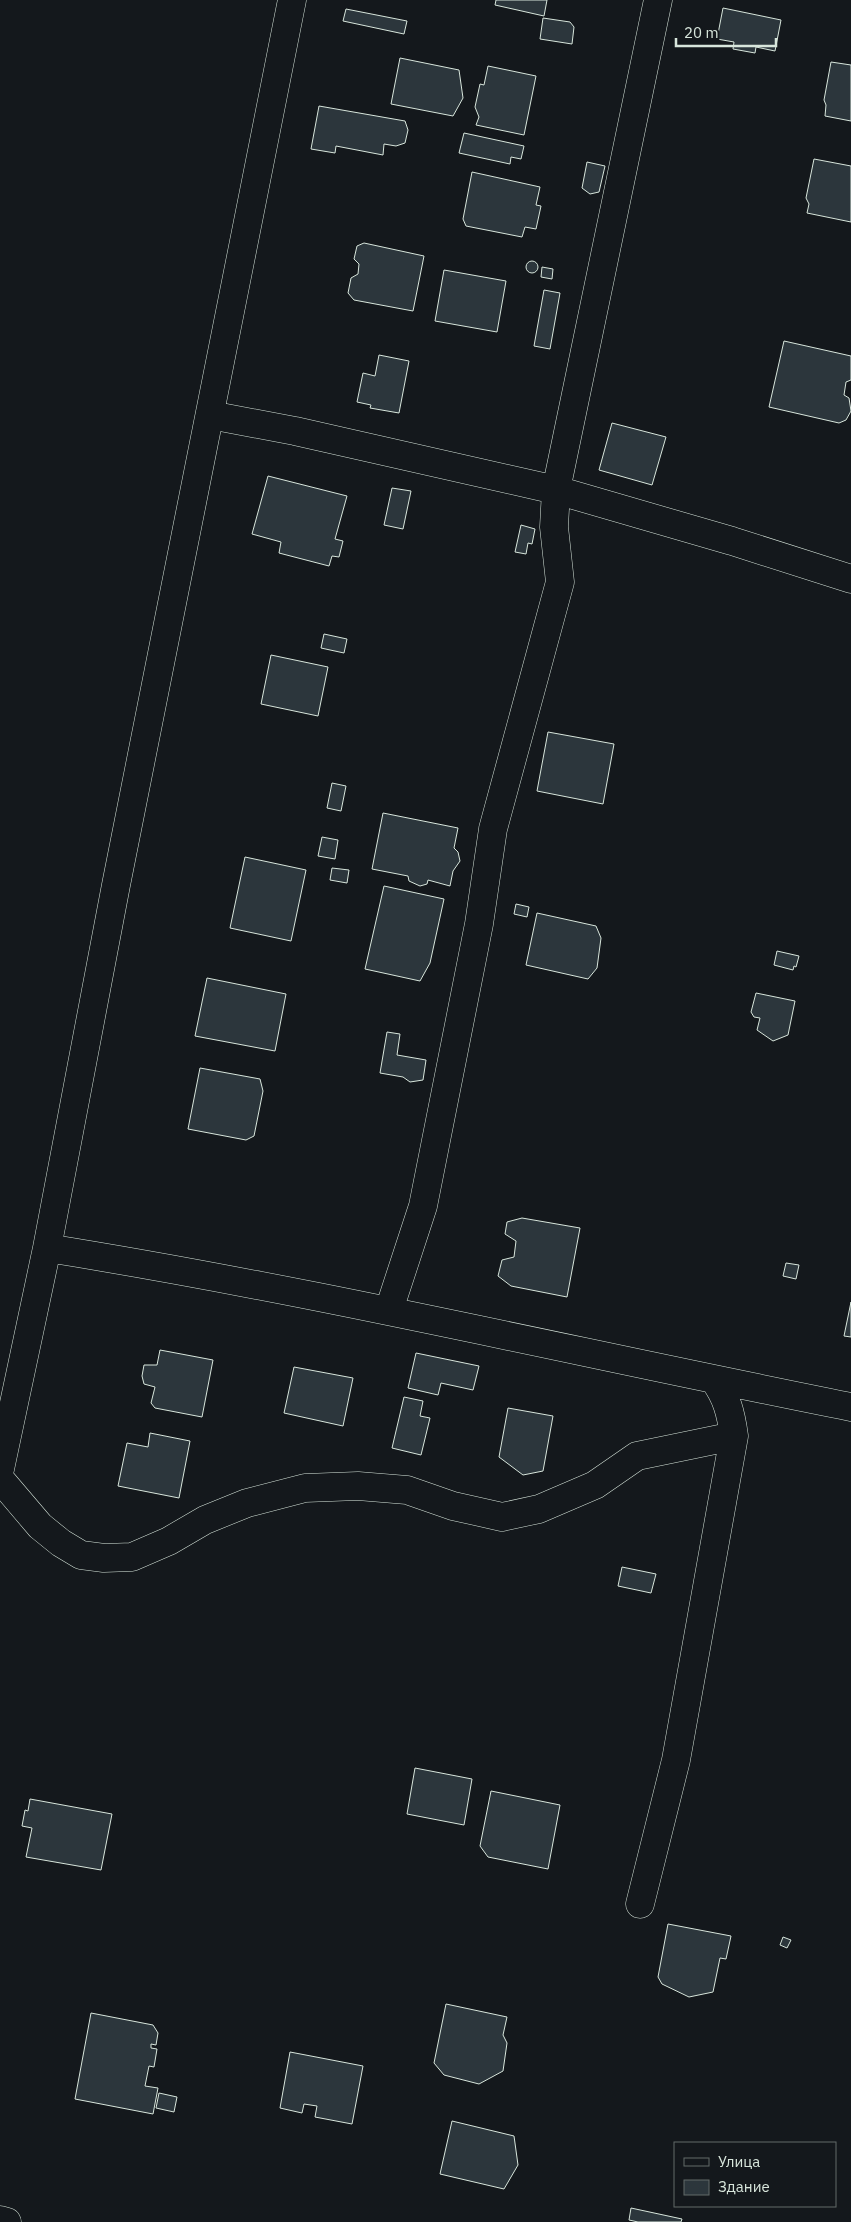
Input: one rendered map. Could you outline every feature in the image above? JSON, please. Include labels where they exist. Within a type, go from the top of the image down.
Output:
[{"type":"street","points":[[0,1469],[3,1440],[47,1248],[114,895],[292,0]]},
{"type":"street","points":[[389,1310],[423,1206],[479,924],[493,829],[560,582],[554,527],[556,490],[658,0]]},
{"type":"street","points":[[210,415],[294,431],[556,490],[732,540],[851,579]]},
{"type":"street","points":[[47,1248],[170,1268],[389,1310],[714,1380],[851,1407]]},
{"type":"street","points":[[640,1904],[676,1760],[734,1436],[731,1415],[723,1392],[714,1380]]},
{"type":"street","points":[[0,1479],[40,1526],[61,1543],[81,1555],[104,1558],[132,1557],[169,1541],[205,1520],[247,1503],[305,1488],[358,1486],[407,1490],[453,1506],[502,1517],[539,1509],[595,1485],[637,1456],[734,1436]]},
{"type":"street","points":[[0,2220],[7,2222]]},
{"type":"building","points":[[496,0],[547,0],[544,16],[495,5]]},
{"type":"building","points":[[723,8],[781,20],[775,51],[756,47],[755,53],[733,49],[734,42],[717,39]]},
{"type":"building","points":[[346,9],[407,21],[404,34],[343,21]]},
{"type":"building","points":[[543,18],[570,22],[574,27],[572,44],[540,39]]},
{"type":"building","points":[[400,58],[459,70],[463,98],[453,116],[391,104]]},
{"type":"building","points":[[831,62],[851,65],[851,121],[825,116],[826,105],[824,100]]},
{"type":"building","points":[[488,66],[536,76],[524,135],[476,125],[479,117],[475,107],[480,84],[484,85]]},
{"type":"building","points":[[319,106],[405,121],[408,130],[405,143],[396,146],[384,144],[383,155],[336,146],[335,153],[311,149]]},
{"type":"building","points":[[464,133],[524,146],[521,159],[511,157],[510,164],[459,153]]},
{"type":"building","points":[[814,159],[851,166],[851,222],[807,213],[809,204],[806,198]]},
{"type":"building","points":[[587,162],[605,166],[599,192],[590,194],[582,188]]},
{"type":"building","points":[[472,172],[540,187],[536,205],[541,206],[536,229],[525,227],[522,237],[466,226],[463,219]]},
{"type":"building","points":[[364,243],[424,256],[413,311],[354,300],[348,293],[351,278],[358,274],[359,264],[354,259],[357,246]]},
{"type":"building","points":[[532,261],[538,267],[532,273],[526,267]]},
{"type":"building","points":[[542,267],[553,269],[552,279],[541,277]]},
{"type":"building","points":[[444,270],[506,281],[497,332],[435,321]]},
{"type":"building","points":[[544,290],[560,293],[550,349],[534,346]]},
{"type":"building","points":[[784,341],[851,356],[851,380],[846,382],[844,395],[849,398],[851,411],[846,420],[839,423],[769,407]]},
{"type":"building","points":[[379,355],[409,361],[399,413],[370,408],[371,405],[357,402],[363,373],[375,376]]},
{"type":"building","points":[[612,423],[666,437],[652,485],[599,470]]},
{"type":"building","points":[[268,476],[347,496],[335,539],[343,541],[339,557],[332,556],[329,566],[279,553],[281,542],[252,534]]},
{"type":"building","points":[[392,488],[411,491],[403,529],[384,525]]},
{"type":"building","points":[[521,525],[535,529],[532,544],[528,543],[526,554],[515,552]]},
{"type":"building","points":[[324,634],[347,639],[344,653],[321,648]]},
{"type":"building","points":[[271,655],[328,667],[318,716],[261,704]]},
{"type":"building","points":[[548,732],[614,744],[603,804],[537,791]]},
{"type":"building","points":[[332,783],[346,786],[341,811],[327,808]]},
{"type":"building","points":[[383,813],[458,828],[454,848],[458,852],[460,861],[453,871],[450,886],[428,880],[427,884],[420,886],[409,881],[408,876],[372,869]]},
{"type":"building","points":[[322,837],[338,840],[335,859],[318,856]]},
{"type":"building","points":[[245,857],[306,870],[291,941],[230,928]]},
{"type":"building","points":[[332,868],[349,870],[347,883],[330,880]]},
{"type":"building","points":[[384,886],[444,899],[430,963],[420,981],[365,969]]},
{"type":"building","points":[[516,904],[529,907],[527,917],[514,914]]},
{"type":"building","points":[[537,913],[596,926],[601,938],[597,968],[588,979],[526,965]]},
{"type":"building","points":[[777,951],[799,956],[796,967],[794,966],[793,970],[774,965]]},
{"type":"building","points":[[207,978],[286,994],[275,1051],[195,1036]]},
{"type":"building","points":[[756,993],[795,1001],[788,1035],[773,1041],[757,1030],[760,1018],[754,1017],[751,1012]]},
{"type":"building","points":[[387,1032],[400,1034],[397,1055],[426,1060],[423,1080],[410,1082],[403,1077],[380,1073]]},
{"type":"building","points":[[200,1068],[260,1079],[263,1091],[254,1136],[246,1140],[188,1129]]},
{"type":"building","points":[[522,1218],[580,1228],[567,1297],[511,1286],[498,1276],[502,1260],[514,1257],[516,1241],[505,1234],[507,1222]]},
{"type":"building","points":[[786,1263],[799,1265],[796,1279],[783,1276]]},
{"type":"building","points":[[851,1302],[851,1337],[844,1336]]},
{"type":"building","points":[[160,1350],[213,1360],[202,1417],[155,1408],[151,1403],[155,1387],[144,1384],[142,1376],[144,1365],[157,1365]]},
{"type":"building","points":[[416,1353],[479,1366],[473,1390],[441,1383],[438,1395],[408,1388]]},
{"type":"building","points":[[294,1367],[353,1378],[343,1426],[284,1413]]},
{"type":"building","points":[[404,1397],[423,1401],[420,1416],[430,1418],[421,1455],[392,1448]]},
{"type":"building","points":[[508,1408],[553,1416],[543,1471],[523,1475],[499,1457]]},
{"type":"building","points":[[150,1433],[190,1441],[179,1498],[118,1486],[127,1443],[148,1447]]},
{"type":"building","points":[[622,1567],[656,1574],[651,1593],[618,1586]]},
{"type":"building","points":[[415,1768],[472,1779],[464,1825],[407,1814]]},
{"type":"building","points":[[491,1791],[560,1805],[548,1869],[488,1857],[480,1846]]},
{"type":"building","points":[[30,1799],[112,1814],[101,1870],[26,1857],[32,1828],[22,1826],[25,1810],[28,1811]]},
{"type":"building","points":[[668,1924],[731,1936],[726,1959],[720,1958],[713,1992],[689,1997],[662,1984],[658,1977]]},
{"type":"building","points":[[783,1937],[791,1940],[787,1948],[780,1945]]},
{"type":"building","points":[[446,2004],[507,2017],[503,2035],[507,2043],[503,2071],[479,2084],[444,2075],[434,2063]]},
{"type":"building","points":[[91,2013],[153,2025],[158,2033],[156,2045],[151,2044],[151,2048],[157,2049],[154,2067],[149,2066],[145,2086],[158,2088],[153,2114],[75,2099]]},
{"type":"building","points":[[290,2052],[363,2066],[352,2124],[315,2117],[317,2106],[304,2104],[302,2113],[280,2108]]},
{"type":"building","points":[[159,2093],[177,2097],[174,2112],[156,2108]]},
{"type":"building","points":[[452,2121],[514,2136],[518,2165],[504,2189],[440,2174]]},
{"type":"building","points":[[631,2208],[682,2219],[681,2222],[638,2222],[629,2220]]}]
